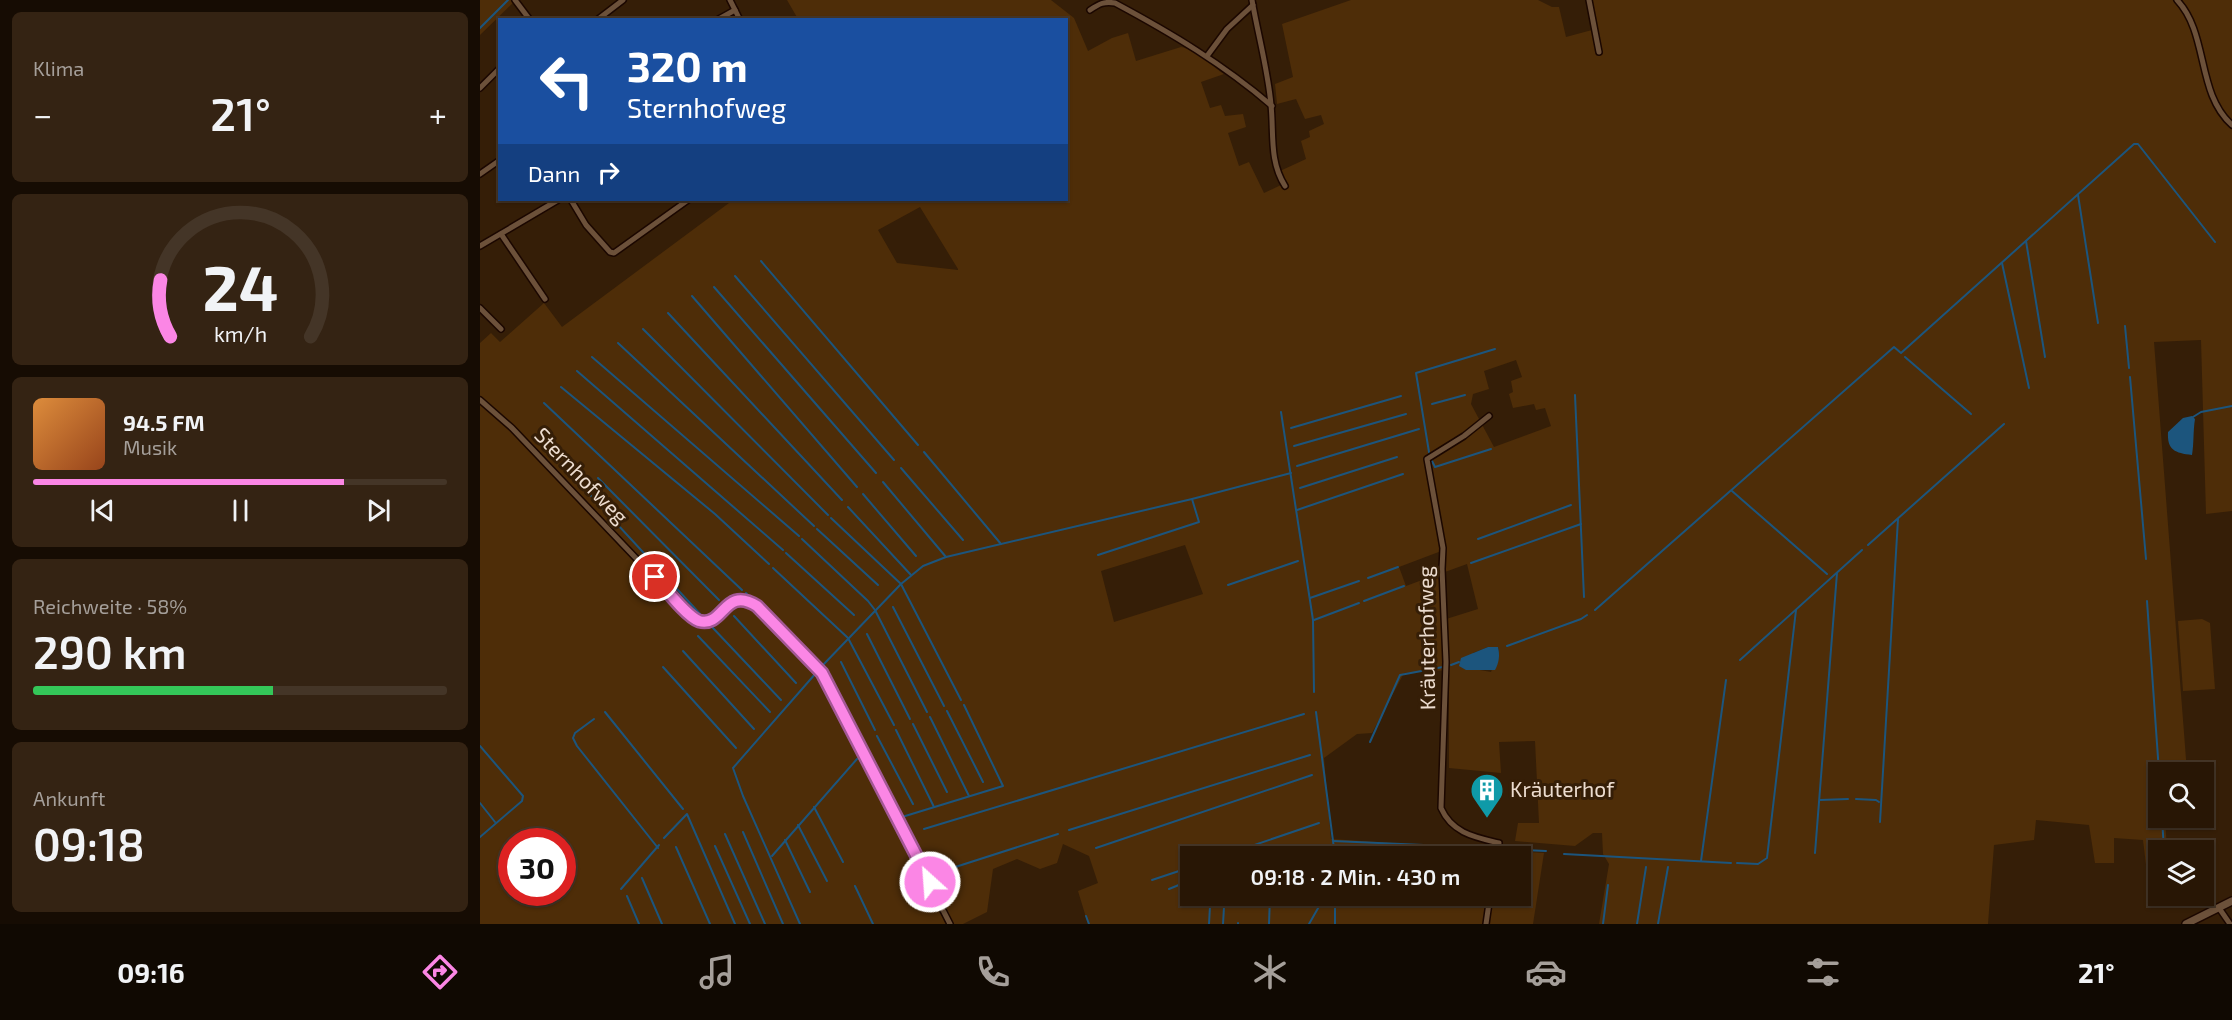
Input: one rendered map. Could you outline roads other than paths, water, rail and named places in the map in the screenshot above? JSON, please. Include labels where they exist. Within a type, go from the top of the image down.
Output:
[{"type":"street","points":[[600,18],[623,0]]},
{"type":"street","points":[[730,0],[739,18]]},
{"type":"street","points":[[1589,0],[1599,52]]},
{"type":"street","points":[[2177,0],[2192,25],[2216,103],[2232,124]]},
{"type":"street","points":[[517,1],[529,18]]},
{"type":"street","points":[[1207,56],[1227,28],[1252,2]]},
{"type":"street","points":[[1252,2],[1272,106],[1272,146],[1278,171],[1285,186]]},
{"type":"street","points":[[1090,10],[1100,3],[1115,3],[1169,32],[1207,56],[1272,106]]},
{"type":"street","points":[[721,18],[735,10]]},
{"type":"street","points":[[480,88],[498,70]]},
{"type":"street","points":[[480,174],[498,161]]},
{"type":"street","points":[[480,246],[556,201]]},
{"type":"street","points":[[572,201],[586,225],[610,252],[614,253],[687,201]]},
{"type":"street","points":[[501,234],[545,299]]},
{"type":"street","points":[[480,308],[501,329]]},
{"type":"street","name":"Sternhofweg","points":[[480,400],[512,428],[691,616],[700,621],[709,621],[731,602],[740,598],[749,600],[814,663],[827,683],[950,924]]},
{"type":"street","name":"Kräuterhofweg","points":[[1489,416],[1464,436],[1427,459],[1443,548],[1446,662],[1442,807],[1446,818],[1457,830],[1498,843],[1498,846]]},
{"type":"street","points":[[2187,924],[2232,901]]},
{"type":"street","points":[[1486,924],[1489,906]]},
{"type":"street","points":[[2218,908],[2230,924]]},
{"type":"water","points":[[2192,416],[2195,419],[2192,455],[2173,449],[2169,443],[2168,432],[2183,418]]},
{"type":"water","points":[[1488,647],[1498,647],[1499,659],[1495,670],[1466,670],[1459,666],[1461,658]]},
{"type":"waterway","points":[[480,28],[508,0]]},
{"type":"waterway","points":[[1595,610],[1894,347],[1901,353],[2134,144],[2138,144],[2215,242]]},
{"type":"waterway","points":[[2078,195],[2098,323]]},
{"type":"waterway","points":[[2026,241],[2045,357]]},
{"type":"waterway","points":[[761,261],[918,445]]},
{"type":"waterway","points":[[2002,263],[2029,388]]},
{"type":"waterway","points":[[735,276],[894,460]]},
{"type":"waterway","points":[[714,287],[876,473]]},
{"type":"waterway","points":[[692,296],[857,487]]},
{"type":"waterway","points":[[668,313],[842,500]]},
{"type":"waterway","points":[[2125,326],[2129,368]]},
{"type":"waterway","points":[[643,329],[828,515]]},
{"type":"waterway","points":[[618,343],[814,526]]},
{"type":"waterway","points":[[1429,452],[1416,373],[1495,349]]},
{"type":"waterway","points":[[592,357],[799,536]]},
{"type":"waterway","points":[[1905,357],[1971,414]]},
{"type":"waterway","points":[[577,371],[783,550]]},
{"type":"waterway","points":[[2130,377],[2146,559]]},
{"type":"waterway","points":[[561,387],[715,514],[769,564]]},
{"type":"waterway","points":[[1432,404],[1465,395]]},
{"type":"waterway","points":[[1575,395],[1584,597]]},
{"type":"waterway","points":[[1291,428],[1401,396]]},
{"type":"waterway","points":[[544,403],[742,590]]},
{"type":"waterway","points":[[2193,417],[2201,412],[2232,406]]},
{"type":"waterway","points":[[1281,412],[1313,620],[1314,692]]},
{"type":"waterway","points":[[1294,446],[1406,414]]},
{"type":"waterway","points":[[1868,545],[2004,424]]},
{"type":"waterway","points":[[1297,466],[1419,429]]},
{"type":"waterway","points":[[551,445],[584,479],[582,486],[701,615]]},
{"type":"waterway","points":[[1432,461],[1435,467],[1491,449]]},
{"type":"waterway","points":[[924,452],[1001,544]]},
{"type":"waterway","points":[[1300,488],[1397,457]]},
{"type":"waterway","points":[[901,468],[963,540]]},
{"type":"waterway","points":[[822,666],[901,584],[923,566],[946,557],[1192,499],[1291,473]]},
{"type":"waterway","points":[[1297,510],[1403,474]]},
{"type":"waterway","points":[[598,478],[719,600]]},
{"type":"waterway","points":[[883,482],[946,557]]},
{"type":"waterway","points":[[1732,491],[1827,574]]},
{"type":"waterway","points":[[863,494],[916,556]]},
{"type":"waterway","points":[[1098,555],[1199,522],[1192,499]]},
{"type":"waterway","points":[[1478,539],[1571,505]]},
{"type":"waterway","points":[[848,507],[911,575]]},
{"type":"waterway","points":[[831,518],[901,584],[961,700]]},
{"type":"waterway","points":[[1880,822],[1898,519]]},
{"type":"waterway","points":[[1471,563],[1581,524]]},
{"type":"waterway","points":[[817,529],[878,585]]},
{"type":"waterway","points":[[802,539],[875,610],[927,712]]},
{"type":"waterway","points":[[1740,660],[1862,550]]},
{"type":"waterway","points":[[786,553],[854,615]]},
{"type":"waterway","points":[[1228,585],[1298,561]]},
{"type":"waterway","points":[[1368,578],[1398,567]]},
{"type":"waterway","points":[[773,568],[848,638],[894,725]]},
{"type":"waterway","points":[[1815,853],[1837,573]]},
{"type":"waterway","points":[[1310,598],[1359,581]]},
{"type":"waterway","points":[[1364,601],[1404,586]]},
{"type":"waterway","points":[[746,593],[822,666],[856,731]]},
{"type":"waterway","points":[[2147,601],[2158,762]]},
{"type":"waterway","points":[[1314,620],[1359,603]]},
{"type":"waterway","points":[[751,605],[766,619]]},
{"type":"waterway","points":[[893,607],[944,706]]},
{"type":"waterway","points":[[1737,863],[1758,864],[1767,858],[1796,610]]},
{"type":"waterway","points":[[1507,646],[1587,615]]},
{"type":"waterway","points":[[734,616],[796,683]]},
{"type":"waterway","points":[[712,627],[781,700]]},
{"type":"waterway","points":[[867,634],[910,719]]},
{"type":"waterway","points":[[698,636],[770,712]]},
{"type":"waterway","points":[[683,651],[754,729]]},
{"type":"waterway","points":[[841,662],[875,730]]},
{"type":"waterway","points":[[1451,665],[1459,662]]},
{"type":"waterway","points":[[800,924],[743,796],[733,768],[816,673],[812,666]]},
{"type":"waterway","points":[[663,667],[736,748]]},
{"type":"waterway","points":[[1370,742],[1400,675],[1443,667]]},
{"type":"waterway","points":[[1701,861],[1726,680]]},
{"type":"waterway","points":[[863,745],[898,815],[902,817],[1003,786],[964,705]]},
{"type":"waterway","points":[[947,711],[983,782]]},
{"type":"waterway","points":[[605,712],[683,809]]},
{"type":"waterway","points":[[1316,712],[1334,846]]},
{"type":"waterway","points":[[924,829],[1304,714]]},
{"type":"waterway","points":[[930,717],[969,796]]},
{"type":"waterway","points":[[594,719],[575,733],[573,738],[658,848]]},
{"type":"waterway","points":[[913,724],[947,792]]},
{"type":"waterway","points":[[896,730],[934,807]]},
{"type":"waterway","points":[[877,736],[913,804]]},
{"type":"waterway","points":[[480,746],[523,796],[522,801],[480,837]]},
{"type":"waterway","points":[[1069,830],[1310,755]]},
{"type":"waterway","points":[[772,856],[857,759]]},
{"type":"waterway","points":[[1096,848],[1312,775]]},
{"type":"waterway","points":[[1820,800],[1848,799]]},
{"type":"waterway","points":[[1856,799],[1879,802]]},
{"type":"waterway","points":[[480,803],[495,822]]},
{"type":"waterway","points":[[814,807],[843,862]]},
{"type":"waterway","points":[[664,838],[687,814],[735,924]]},
{"type":"waterway","points":[[1251,846],[1319,823]]},
{"type":"waterway","points":[[798,825],[827,881]]},
{"type":"waterway","points":[[2163,828],[2163,840]]},
{"type":"waterway","points":[[743,832],[783,924]]},
{"type":"waterway","points":[[725,834],[765,924]]},
{"type":"waterway","points":[[946,870],[1058,834]]},
{"type":"waterway","points":[[785,840],[810,892]]},
{"type":"waterway","points":[[1333,841],[1447,846]]},
{"type":"waterway","points":[[621,889],[659,845]]},
{"type":"waterway","points":[[715,846],[750,924]]},
{"type":"waterway","points":[[676,847],[710,924]]},
{"type":"waterway","points":[[1531,850],[1546,851]]},
{"type":"waterway","points":[[1564,854],[1731,863]]},
{"type":"waterway","points":[[1637,924],[1646,867]]},
{"type":"waterway","points":[[1658,924],[1668,867]]},
{"type":"waterway","points":[[1152,880],[1180,871]]},
{"type":"waterway","points":[[642,878],[662,924]]},
{"type":"waterway","points":[[1169,889],[1180,884]]},
{"type":"waterway","points":[[1603,924],[1608,885]]},
{"type":"waterway","points":[[855,886],[873,924]]},
{"type":"waterway","points":[[627,896],[639,924]]},
{"type":"waterway","points":[[1209,924],[1210,906]]},
{"type":"waterway","points":[[1269,924],[1270,906]]},
{"type":"waterway","points":[[1309,924],[1319,906]]},
{"type":"waterway","points":[[1335,906],[1335,924]]},
{"type":"waterway","points":[[1223,924],[1224,907]]},
{"type":"waterway","points":[[1086,916],[1089,924]]},
{"type":"place","name":"Kräuterhof","points":[[1487,819]]}]
